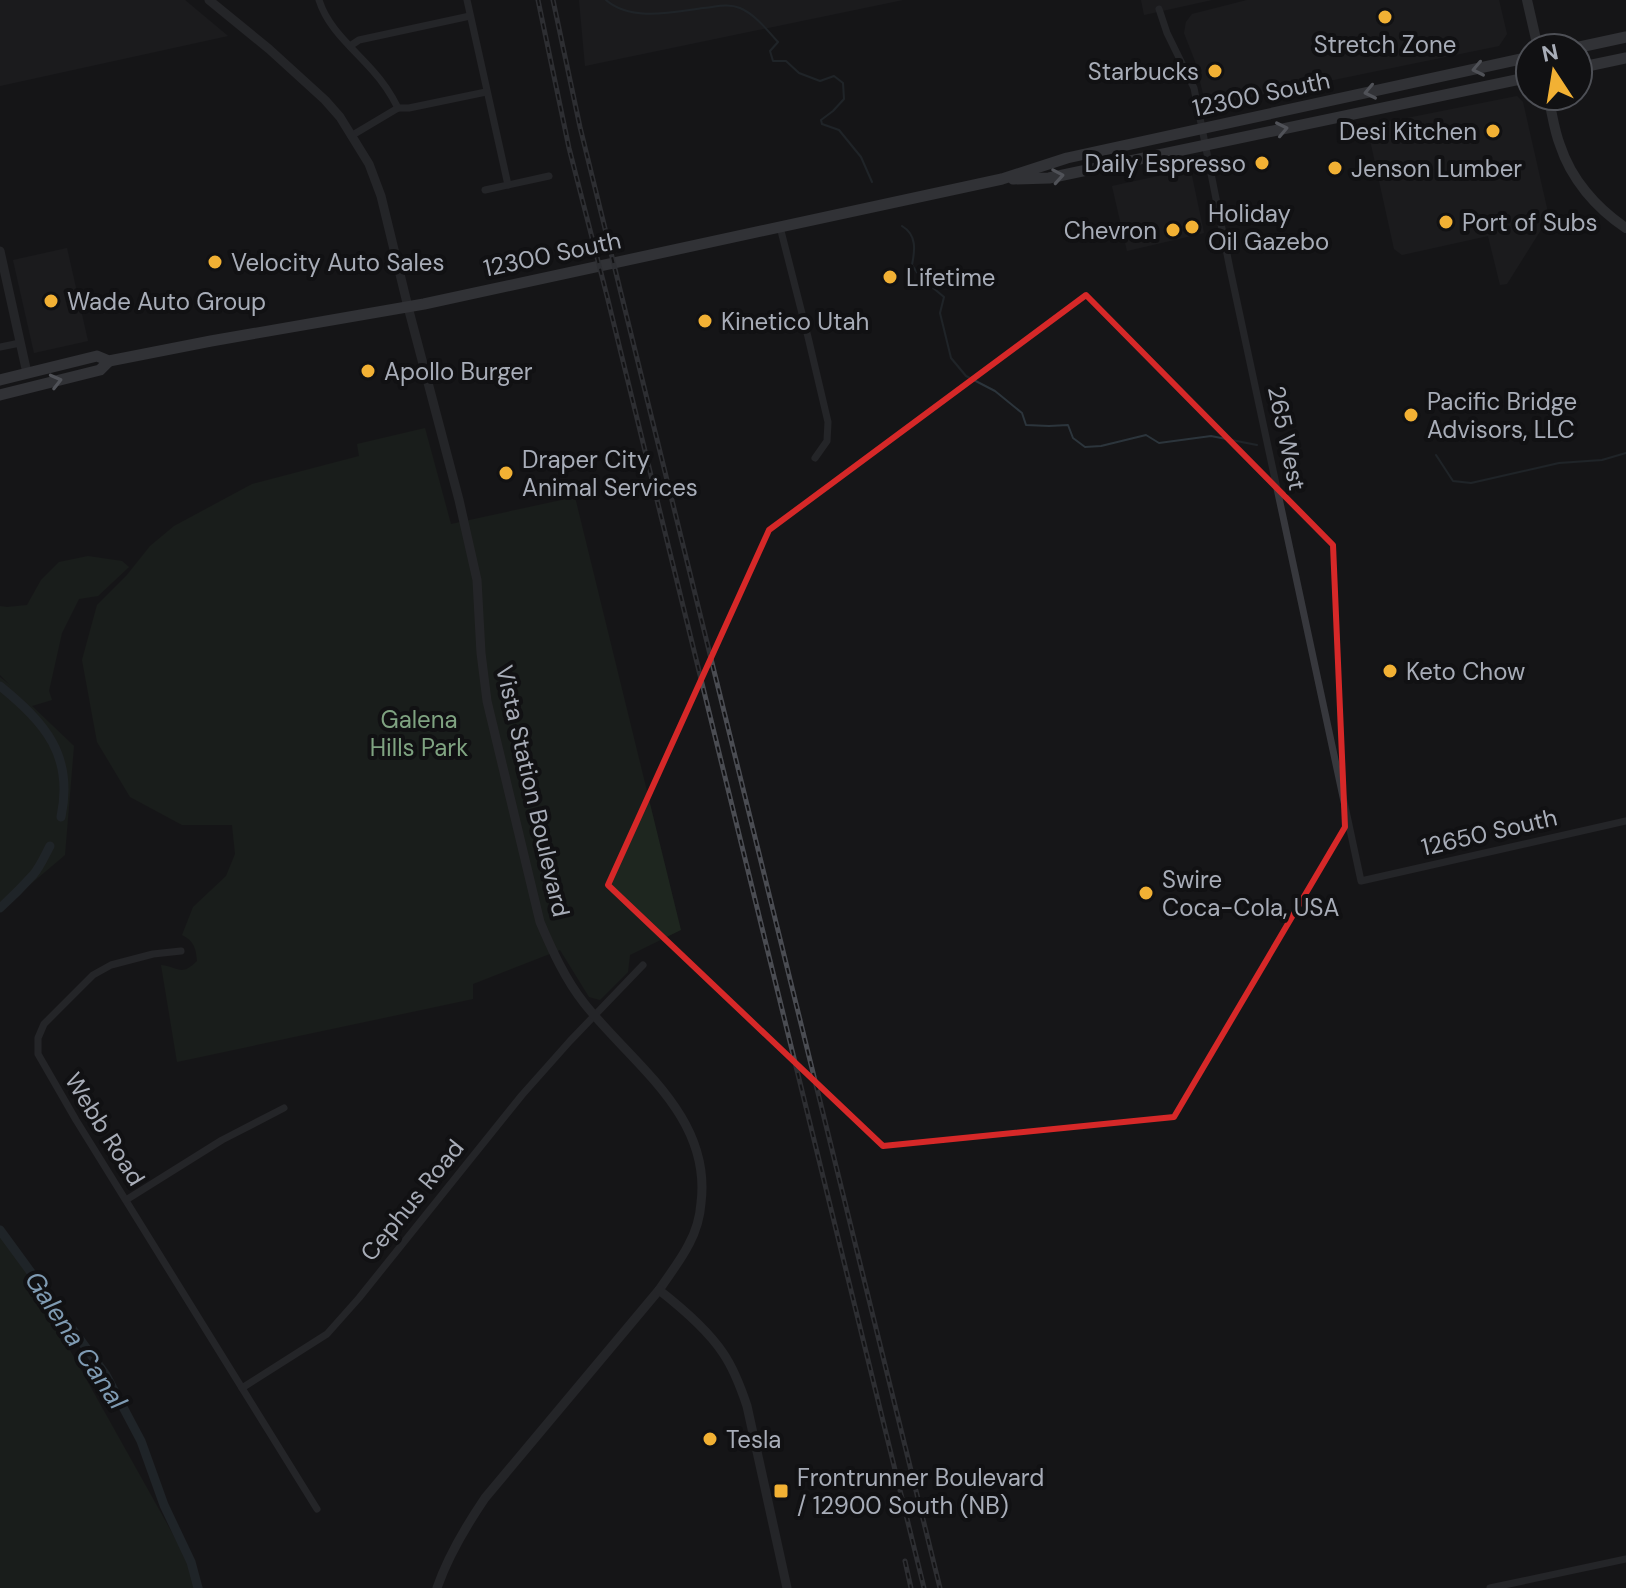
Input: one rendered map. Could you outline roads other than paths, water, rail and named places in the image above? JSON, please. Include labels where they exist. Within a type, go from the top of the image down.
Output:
[{"type":"main road","points":[[1527,0],[1534,32]]},
{"type":"main road","points":[[1594,44],[1626,37]]},
{"type":"main road","points":[[1594,65],[1626,58]]},
{"type":"main road","name":"12300 South","points":[[0,380],[97,356],[109,361],[408,307],[1002,179],[1067,158],[1514,61]]},
{"type":"main road","name":"12300 South","points":[[1002,179],[1049,178],[1514,80]]},
{"type":"main road","points":[[1552,112],[1560,148],[1576,177],[1596,203],[1626,228]]},
{"type":"main road","name":"12300 South","points":[[0,395],[100,370],[109,361]]},
{"type":"street","name":"Vista Station Boulevard","points":[[209,0],[223,4],[325,100],[340,117],[369,164],[381,196],[459,500],[477,582],[487,701],[540,922],[553,953],[583,1002],[669,1099],[686,1126],[700,1164],[703,1185],[700,1217],[691,1242],[659,1290],[485,1498],[453,1551],[437,1588]]},
{"type":"street","points":[[319,0],[327,21],[375,73],[398,108]]},
{"type":"street","points":[[467,0],[508,185]]},
{"type":"street","name":"265 West","points":[[1159,9],[1167,33],[1194,88],[1361,881]]},
{"type":"street","points":[[350,46],[359,40],[470,16]]},
{"type":"street","points":[[351,136],[398,108],[486,92]]},
{"type":"street","points":[[485,190],[549,176]]},
{"type":"street","points":[[780,227],[828,422],[827,441],[815,458]]},
{"type":"street","points":[[0,251],[2,276],[27,373]]},
{"type":"street","points":[[0,347],[20,343]]},
{"type":"street","name":"12650 South","points":[[1361,881],[1626,821]]},
{"type":"street","name":"Webb Road","points":[[181,951],[127,960],[93,975],[44,1024],[38,1038],[38,1054],[317,1509]]},
{"type":"street","name":"Cephus Road","points":[[242,1388],[327,1334],[522,1095],[643,965]]},
{"type":"street","points":[[126,1200],[222,1140],[284,1108]]},
{"type":"street","points":[[659,1290],[705,1331],[724,1354],[738,1381],[747,1406],[787,1588]]},
{"type":"street","points":[[1490,1588],[1626,1559]]},
{"type":"waterway","points":[[606,0],[616,7],[640,13],[726,6],[740,8],[751,15],[778,42],[770,51],[773,61],[786,61],[799,73],[820,81],[834,76],[843,83],[844,99],[821,120],[822,124],[839,130],[861,157],[872,182]]},
{"type":"waterway","points":[[902,226],[913,238],[912,265],[920,277],[944,297],[940,313],[951,358],[966,376],[995,391],[1022,413],[1026,425],[1068,425],[1073,438],[1085,447],[1146,435],[1159,443],[1211,436],[1257,445]]},
{"type":"waterway","points":[[1436,455],[1453,481],[1471,483],[1559,463],[1602,460],[1626,453]]},
{"type":"waterway","name":"Galena Canal","points":[[0,686],[30,713],[52,742],[63,776],[61,817]]},
{"type":"waterway","name":"Galena Canal","points":[[0,908],[33,875],[50,846]]},
{"type":"waterway","name":"Galena Canal","points":[[0,1230],[106,1375],[141,1441],[164,1505],[191,1562],[198,1588]]},
{"type":"railway","points":[[538,0],[569,148],[924,1588]]},
{"type":"railway","points":[[553,0],[580,127],[940,1588]]},
{"type":"railway","points":[[905,1561],[911,1588]]},
{"type":"place","name":"Stretch Zone","points":[[1385,17]]},
{"type":"place","name":"Starbucks","points":[[1215,71]]},
{"type":"place","name":"Desi Kitchen","points":[[1493,131]]},
{"type":"place","name":"Daily Espresso","points":[[1262,163]]},
{"type":"place","name":"Jenson Lumber","points":[[1335,168]]},
{"type":"place","name":"Port of Subs","points":[[1446,222]]},
{"type":"place","name":"Holiday Oil Gazebo","points":[[1192,227]]},
{"type":"place","name":"Chevron","points":[[1173,230]]},
{"type":"place","name":"Velocity Auto Sales","points":[[215,262]]},
{"type":"place","name":"Lifetime","points":[[890,277]]},
{"type":"place","name":"Wade Auto Group","points":[[51,301]]},
{"type":"place","name":"Kinetico Utah","points":[[705,321]]},
{"type":"place","name":"Apollo Burger","points":[[368,371]]},
{"type":"place","name":"Pacific Bridge Advisors, LLC","points":[[1411,415]]},
{"type":"place","name":"Draper City Animal Services","points":[[506,473]]},
{"type":"place","name":"Keto Chow","points":[[1390,671]]},
{"type":"place","name":"Swire Coca-Cola, USA","points":[[1146,893]]},
{"type":"place","name":"Tesla","points":[[710,1439]]},
{"type":"place","name":"Frontrunner Boulevard / 12900 South (NB)","points":[[781,1491]]},
{"type":"park label","name":"Galena Hills Park","points":[[419,733]]}]
